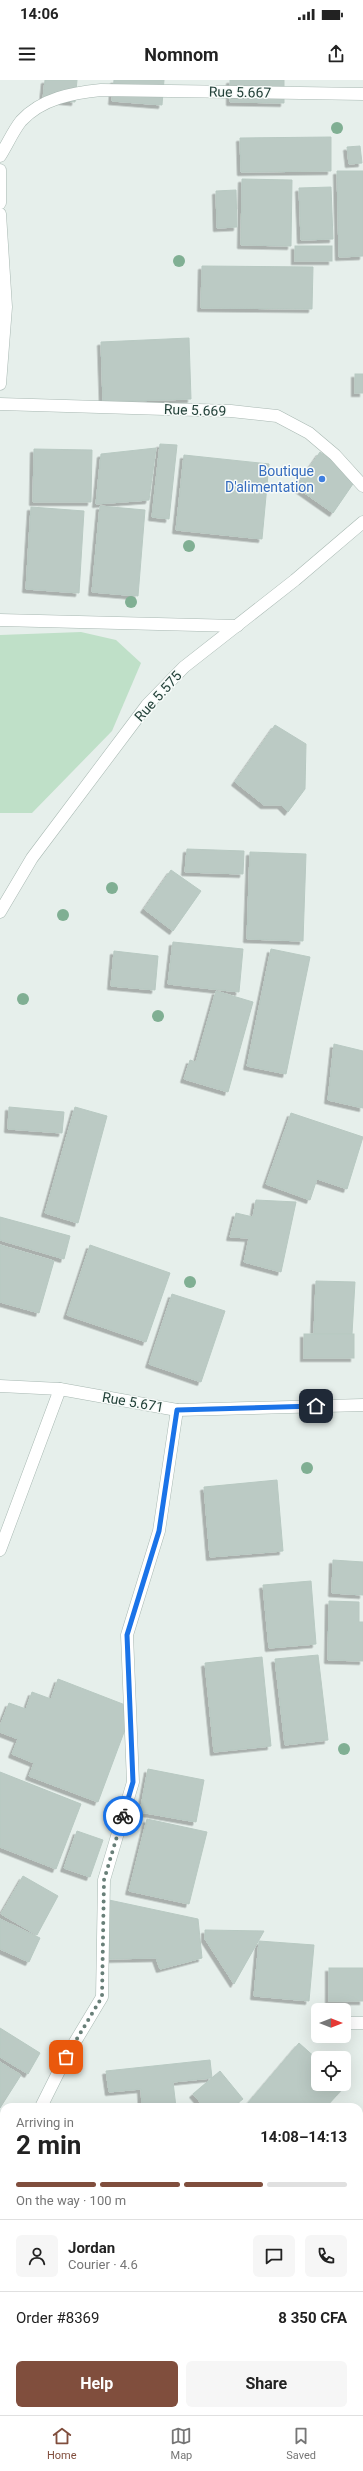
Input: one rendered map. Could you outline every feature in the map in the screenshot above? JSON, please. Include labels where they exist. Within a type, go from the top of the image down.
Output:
[{"type":"street","name":"Rue 5.667","points":[[0,156],[22,121],[42,106],[68,94],[101,90],[363,94]]},
{"type":"street","points":[[0,170],[0,203]]},
{"type":"street","points":[[0,214],[6,307],[0,384]]},
{"type":"street","name":"Rue 5.669","points":[[0,404],[231,411],[277,416],[309,433],[335,455],[363,486]]},
{"type":"street","name":"Rue 5.575","points":[[0,912],[32,858],[147,705],[184,667],[237,626],[363,522]]},
{"type":"street","points":[[0,620],[237,626]]},
{"type":"street","name":"Rue 5.671","points":[[0,1386],[60,1389],[177,1410],[363,1405]]},
{"type":"street","points":[[0,1550],[60,1389]]},
{"type":"street","points":[[43,2103],[66,2057],[102,1997],[104,1880],[133,1782],[127,1635],[159,1531],[177,1410]]},
{"type":"street","points":[[351,2023],[363,2023]]},
{"type":"green space","points":[[81,632],[116,640],[141,663],[112,731],[32,813],[0,813],[0,635]]},
{"type":"building","points":[[45,80],[77,80],[75,102],[43,99]]},
{"type":"building","points":[[114,80],[164,80],[162,105],[112,101]]},
{"type":"building","points":[[230,80],[284,80],[284,103],[230,102]]},
{"type":"building","points":[[331,137],[331,171],[241,172],[240,138]]},
{"type":"building","points":[[360,146],[362,163],[349,164],[347,147]]},
{"type":"building","points":[[337,171],[363,171],[363,256],[339,257]]},
{"type":"building","points":[[242,179],[292,180],[291,246],[241,245]]},
{"type":"building","points":[[331,187],[333,239],[301,240],[299,188]]},
{"type":"building","points":[[236,190],[237,227],[217,228],[216,191]]},
{"type":"building","points":[[295,246],[332,246],[332,261],[295,261]]},
{"type":"building","points":[[202,266],[313,267],[312,309],[201,308]]},
{"type":"building","points":[[189,338],[191,399],[103,402],[101,342]]},
{"type":"building","points":[[355,374],[363,374],[363,393],[355,393]]},
{"type":"building","points":[[160,444],[177,445],[169,519],[152,517]]},
{"type":"building","points":[[156,448],[149,500],[96,504],[101,454]]},
{"type":"building","points":[[34,449],[92,450],[91,502],[33,502]]},
{"type":"building","points":[[320,452],[357,478],[333,513],[296,487]]},
{"type":"building","points":[[184,455],[269,464],[262,539],[176,530]]},
{"type":"building","points":[[100,506],[145,510],[138,596],[92,592]]},
{"type":"building","points":[[31,507],[84,511],[79,593],[26,589]]},
{"type":"building","points":[[275,725],[306,744],[305,789],[288,812],[281,805],[264,805],[235,782]]},
{"type":"building","points":[[187,849],[244,851],[243,874],[185,872]]},
{"type":"building","points":[[250,852],[306,854],[303,941],[247,939]]},
{"type":"building","points":[[171,870],[201,891],[173,931],[144,909]]},
{"type":"building","points":[[173,942],[243,949],[239,992],[168,984]]},
{"type":"building","points":[[271,949],[310,957],[286,1074],[247,1066]]},
{"type":"building","points":[[114,951],[158,956],[155,990],[111,986]]},
{"type":"building","points":[[216,991],[253,1002],[228,1092],[184,1079],[190,1060],[196,1062]]},
{"type":"building","points":[[334,1044],[363,1051],[363,1108],[328,1100]]},
{"type":"building","points":[[9,1107],[64,1112],[62,1133],[8,1129]]},
{"type":"building","points":[[75,1107],[107,1116],[78,1223],[45,1213]]},
{"type":"building","points":[[291,1113],[363,1137],[347,1189],[317,1179],[310,1200],[266,1184]]},
{"type":"building","points":[[256,1200],[296,1202],[281,1272],[244,1262],[249,1238],[230,1237],[236,1213],[253,1217]]},
{"type":"building","points":[[0,1217],[70,1236],[64,1259],[0,1240]]},
{"type":"building","points":[[0,1245],[54,1261],[39,1313],[0,1302]]},
{"type":"building","points":[[90,1245],[170,1273],[146,1342],[67,1315]]},
{"type":"building","points":[[316,1281],[355,1282],[352,1334],[314,1334]]},
{"type":"building","points":[[172,1294],[225,1311],[201,1382],[149,1364]]},
{"type":"building","points":[[304,1334],[354,1334],[354,1358],[304,1358]]},
{"type":"building","points":[[277,1480],[283,1551],[210,1557],[204,1487]]},
{"type":"building","points":[[333,1560],[363,1562],[363,1595],[332,1593]]},
{"type":"building","points":[[311,1581],[316,1644],[269,1648],[263,1585]]},
{"type":"building","points":[[329,1601],[359,1602],[359,1622],[363,1622],[363,1661],[328,1660]]},
{"type":"building","points":[[318,1655],[328,1740],[285,1745],[275,1659]]},
{"type":"building","points":[[262,1657],[271,1746],[214,1752],[205,1663]]},
{"type":"building","points":[[58,1679],[133,1708],[98,1802],[29,1776],[34,1763],[12,1754],[18,1739],[0,1732],[0,1726],[9,1703],[26,1709],[32,1692],[51,1699]]},
{"type":"building","points":[[148,1769],[204,1780],[196,1822],[140,1812]]},
{"type":"building","points":[[0,1772],[81,1804],[56,1869],[0,1847]]},
{"type":"building","points":[[147,1819],[207,1832],[189,1904],[129,1891]]},
{"type":"building","points":[[77,1831],[103,1840],[90,1877],[64,1868]]},
{"type":"building","points":[[23,1876],[58,1896],[37,1935],[1,1914]]},
{"type":"building","points":[[109,1900],[198,1919],[202,1958],[160,1969],[156,1958],[109,1959]]},
{"type":"building","points":[[0,1919],[40,1938],[29,1962],[0,1949]]},
{"type":"building","points":[[205,1930],[264,1931],[234,1984],[205,1939]]},
{"type":"building","points":[[259,1941],[314,1945],[309,2001],[254,1996]]},
{"type":"building","points":[[329,1968],[363,1968],[363,2001],[329,2001]]},
{"type":"building","points":[[0,2028],[40,2053],[28,2074],[0,2057]]},
{"type":"building","points":[[299,2043],[311,2054],[311,2091],[341,2091],[330,2103],[248,2103]]},
{"type":"building","points":[[210,2060],[212,2078],[173,2082],[176,2103],[142,2103],[141,2089],[109,2092],[106,2071]]},
{"type":"building","points":[[0,2062],[21,2075],[3,2103],[0,2103]]},
{"type":"building","points":[[220,2071],[243,2099],[238,2103],[201,2103],[193,2094]]},
{"type":"way so far","points":[[66,2057],[102,1997],[104,1880],[123,1816]]},
{"type":"place","name":"Boutique D'alimentation","points":[[322,479]]},
{"type":"route","points":[[123,1816],[133,1782],[127,1635],[159,1531],[177,1410],[316,1406]]}]
